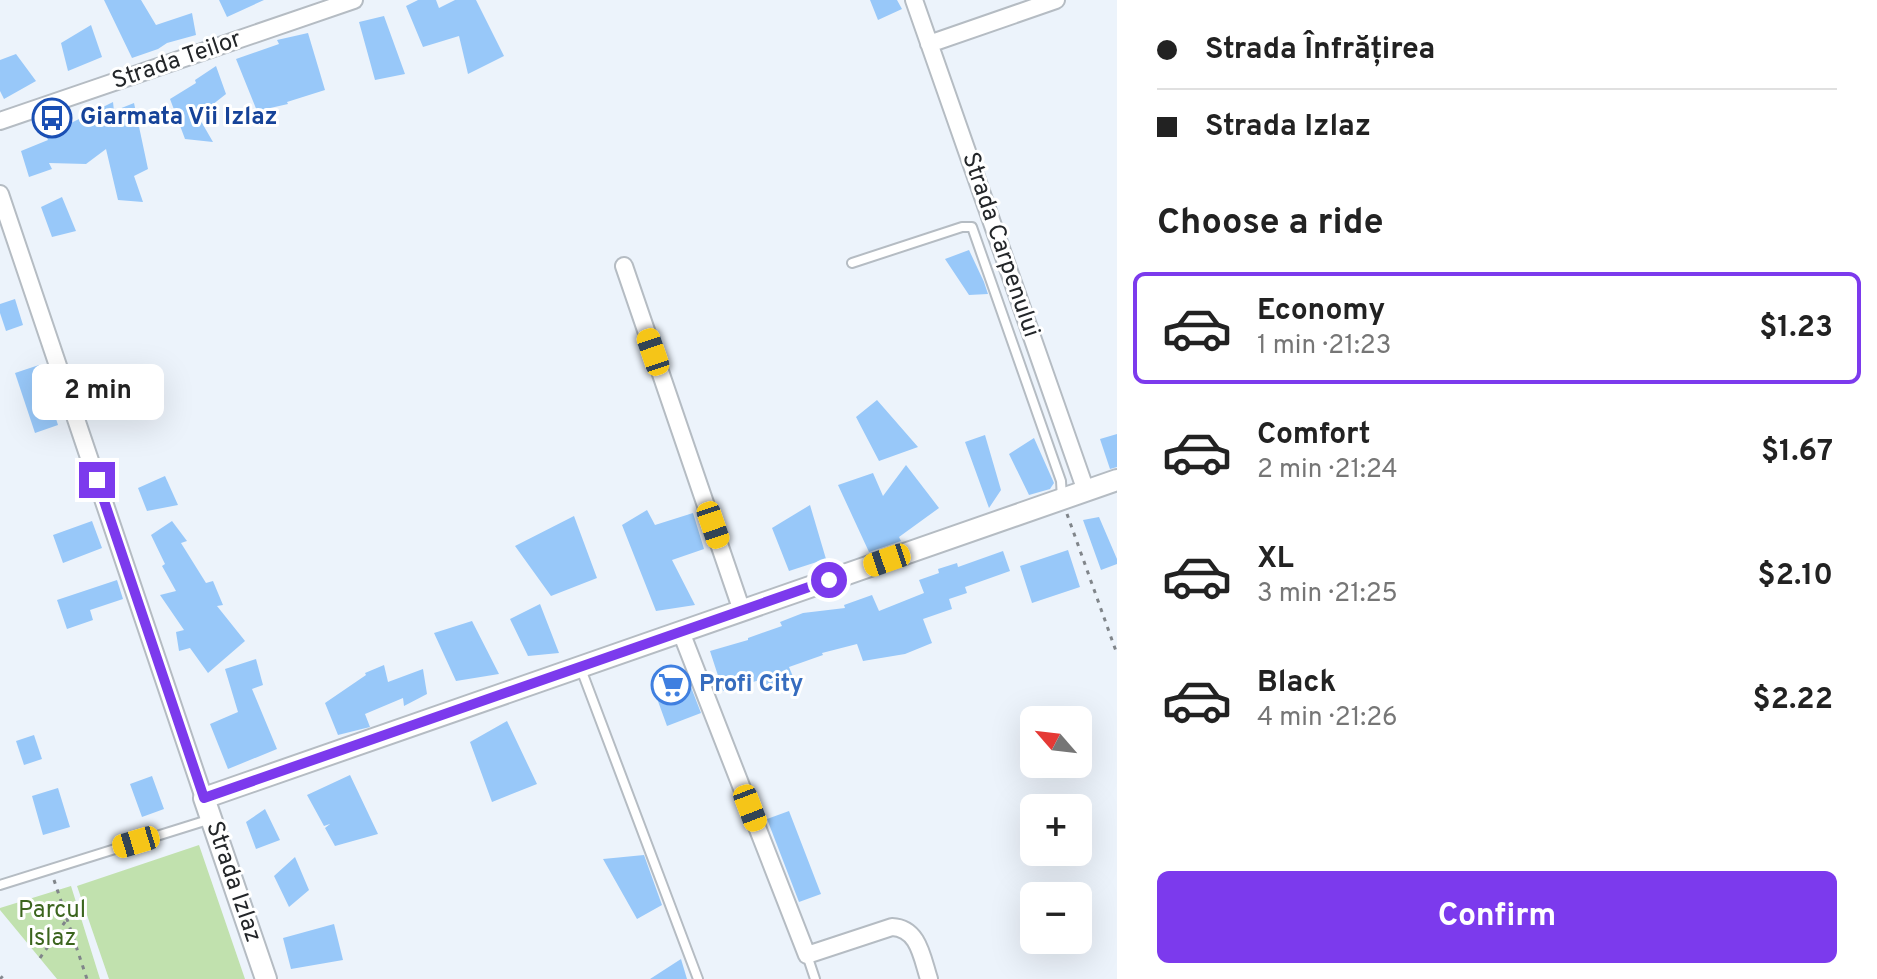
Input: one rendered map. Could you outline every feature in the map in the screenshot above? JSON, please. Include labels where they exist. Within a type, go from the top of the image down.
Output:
[{"type":"street","name":"Strada Teilor","points":[[0,121],[354,0]]},
{"type":"street","name":"Strada Carpenului","points":[[914,0],[1086,491]]},
{"type":"street","points":[[929,44],[1056,0]]},
{"type":"street","name":"Strada Izlaz","points":[[0,194],[266,979]]},
{"type":"street","points":[[624,266],[742,611]]},
{"type":"street","points":[[204,798],[1117,480]]},
{"type":"street","points":[[681,632],[807,955],[892,927],[902,927],[916,939],[929,979]]},
{"type":"lane","points":[[852,263],[962,227],[991,221]]},
{"type":"lane","points":[[972,227],[1061,481],[1062,499]]},
{"type":"lane","points":[[581,668],[698,979]]},
{"type":"lane","points":[[0,885],[211,819]]},
{"type":"lane","points":[[807,955],[815,979]]},
{"type":"path","points":[[1062,499],[1117,654]]},
{"type":"path","points":[[50,869],[87,979]]},
{"type":"path","points":[[40,958],[67,919]]},
{"type":"green space","points":[[199,845],[245,979],[109,979],[77,886]]},
{"type":"green space","name":"Parcul Islaz","points":[[71,886],[100,979],[57,979],[0,910]]},
{"type":"building","points":[[104,0],[141,0],[156,25],[192,13],[196,35],[132,58]]},
{"type":"building","points":[[219,0],[264,0],[227,17]]},
{"type":"building","points":[[418,0],[436,0],[439,8],[455,0],[476,0],[504,56],[468,74],[459,36],[423,47],[406,6]]},
{"type":"building","points":[[870,0],[897,0],[902,9],[878,20]]},
{"type":"building","points":[[384,16],[405,74],[375,80],[359,22]]},
{"type":"building","points":[[91,25],[102,57],[68,71],[61,43]]},
{"type":"building","points":[[308,33],[325,90],[288,104],[257,111],[236,59],[279,44],[277,40]]},
{"type":"building","points":[[16,54],[36,81],[4,99],[0,91],[0,60]]},
{"type":"building","points":[[216,66],[226,94],[198,116],[213,142],[185,139],[170,99]]},
{"type":"building","points":[[113,102],[114,111],[134,103],[148,169],[134,176],[143,202],[118,200],[106,149],[86,164],[49,163],[52,169],[29,177],[21,151],[48,140],[45,133]]},
{"type":"building","points":[[62,197],[76,231],[52,237],[41,207]]},
{"type":"building","points":[[969,250],[988,294],[969,295],[945,259]]},
{"type":"building","points":[[15,299],[23,325],[6,331],[0,304]]},
{"type":"building","points":[[39,365],[58,425],[35,433],[15,373]]},
{"type":"building","points":[[877,400],[918,447],[879,461],[856,417]]},
{"type":"building","points":[[1117,434],[1117,467],[1110,469],[1100,439]]},
{"type":"building","points":[[985,435],[1001,490],[989,508],[965,442]]},
{"type":"building","points":[[1034,438],[1054,483],[1050,489],[1029,495],[1009,454]]},
{"type":"building","points":[[906,465],[939,508],[899,537],[901,541],[869,552],[838,485],[873,473],[883,496]]},
{"type":"building","points":[[165,476],[178,505],[147,511],[138,488]]},
{"type":"building","points":[[810,505],[826,559],[789,571],[772,528]]},
{"type":"building","points":[[647,510],[655,525],[693,513],[704,549],[672,560],[695,605],[656,611],[622,525]]},
{"type":"building","points":[[574,516],[597,578],[551,596],[515,546]]},
{"type":"building","points":[[1099,517],[1117,559],[1117,564],[1101,570],[1083,520]]},
{"type":"building","points":[[92,521],[102,548],[63,563],[53,535]]},
{"type":"building","points":[[172,521],[187,541],[181,543],[206,583],[213,581],[223,605],[217,606],[245,641],[208,673],[190,648],[179,651],[176,632],[184,630],[160,595],[176,591],[162,566],[165,564],[151,535]]},
{"type":"building","points":[[1068,550],[1080,587],[1032,603],[1020,566]]},
{"type":"building","points":[[1003,551],[1010,571],[965,587],[967,593],[949,599],[952,609],[923,619],[932,643],[905,654],[863,661],[857,644],[822,653],[789,667],[794,679],[767,691],[763,679],[723,691],[710,651],[748,640],[782,626],[780,622],[803,613],[845,608],[844,605],[872,595],[879,611],[924,593],[919,580],[939,573],[938,569],[957,563],[958,567]]},
{"type":"building","points":[[117,580],[123,599],[90,610],[93,620],[67,629],[57,600]]},
{"type":"building","points":[[540,604],[559,653],[528,656],[510,619]]},
{"type":"building","points":[[472,621],[499,674],[456,681],[434,633]]},
{"type":"building","points":[[256,659],[263,685],[252,689],[277,749],[228,769],[210,724],[238,712],[225,669]]},
{"type":"building","points":[[384,665],[388,682],[423,669],[427,694],[404,706],[403,698],[365,714],[370,727],[338,735],[325,703],[365,673]]},
{"type":"building","points":[[684,669],[701,713],[667,726],[651,682]]},
{"type":"building","points":[[507,721],[537,784],[492,802],[470,742]]},
{"type":"building","points":[[34,735],[42,759],[24,765],[16,741]]},
{"type":"building","points":[[350,775],[378,834],[335,846],[325,828],[330,824],[324,826],[307,795]]},
{"type":"building","points":[[152,776],[164,809],[142,817],[130,784]]},
{"type":"building","points":[[58,788],[70,827],[43,835],[32,796]]},
{"type":"building","points":[[265,809],[280,840],[256,849],[246,822]]},
{"type":"building","points":[[789,811],[821,894],[799,902],[767,819]]},
{"type":"building","points":[[644,855],[662,905],[637,919],[603,859]]},
{"type":"building","points":[[295,857],[309,890],[289,907],[274,876]]},
{"type":"building","points":[[334,924],[343,960],[291,969],[283,938]]},
{"type":"building","points":[[681,959],[687,979],[650,979]]},
{"type":"place","name":"Giarmata Vii Izlaz","points":[[52,118]]},
{"type":"place","name":"Profi City","points":[[671,685]]},
{"type":"route","points":[[97,480],[204,798],[829,580]]}]
